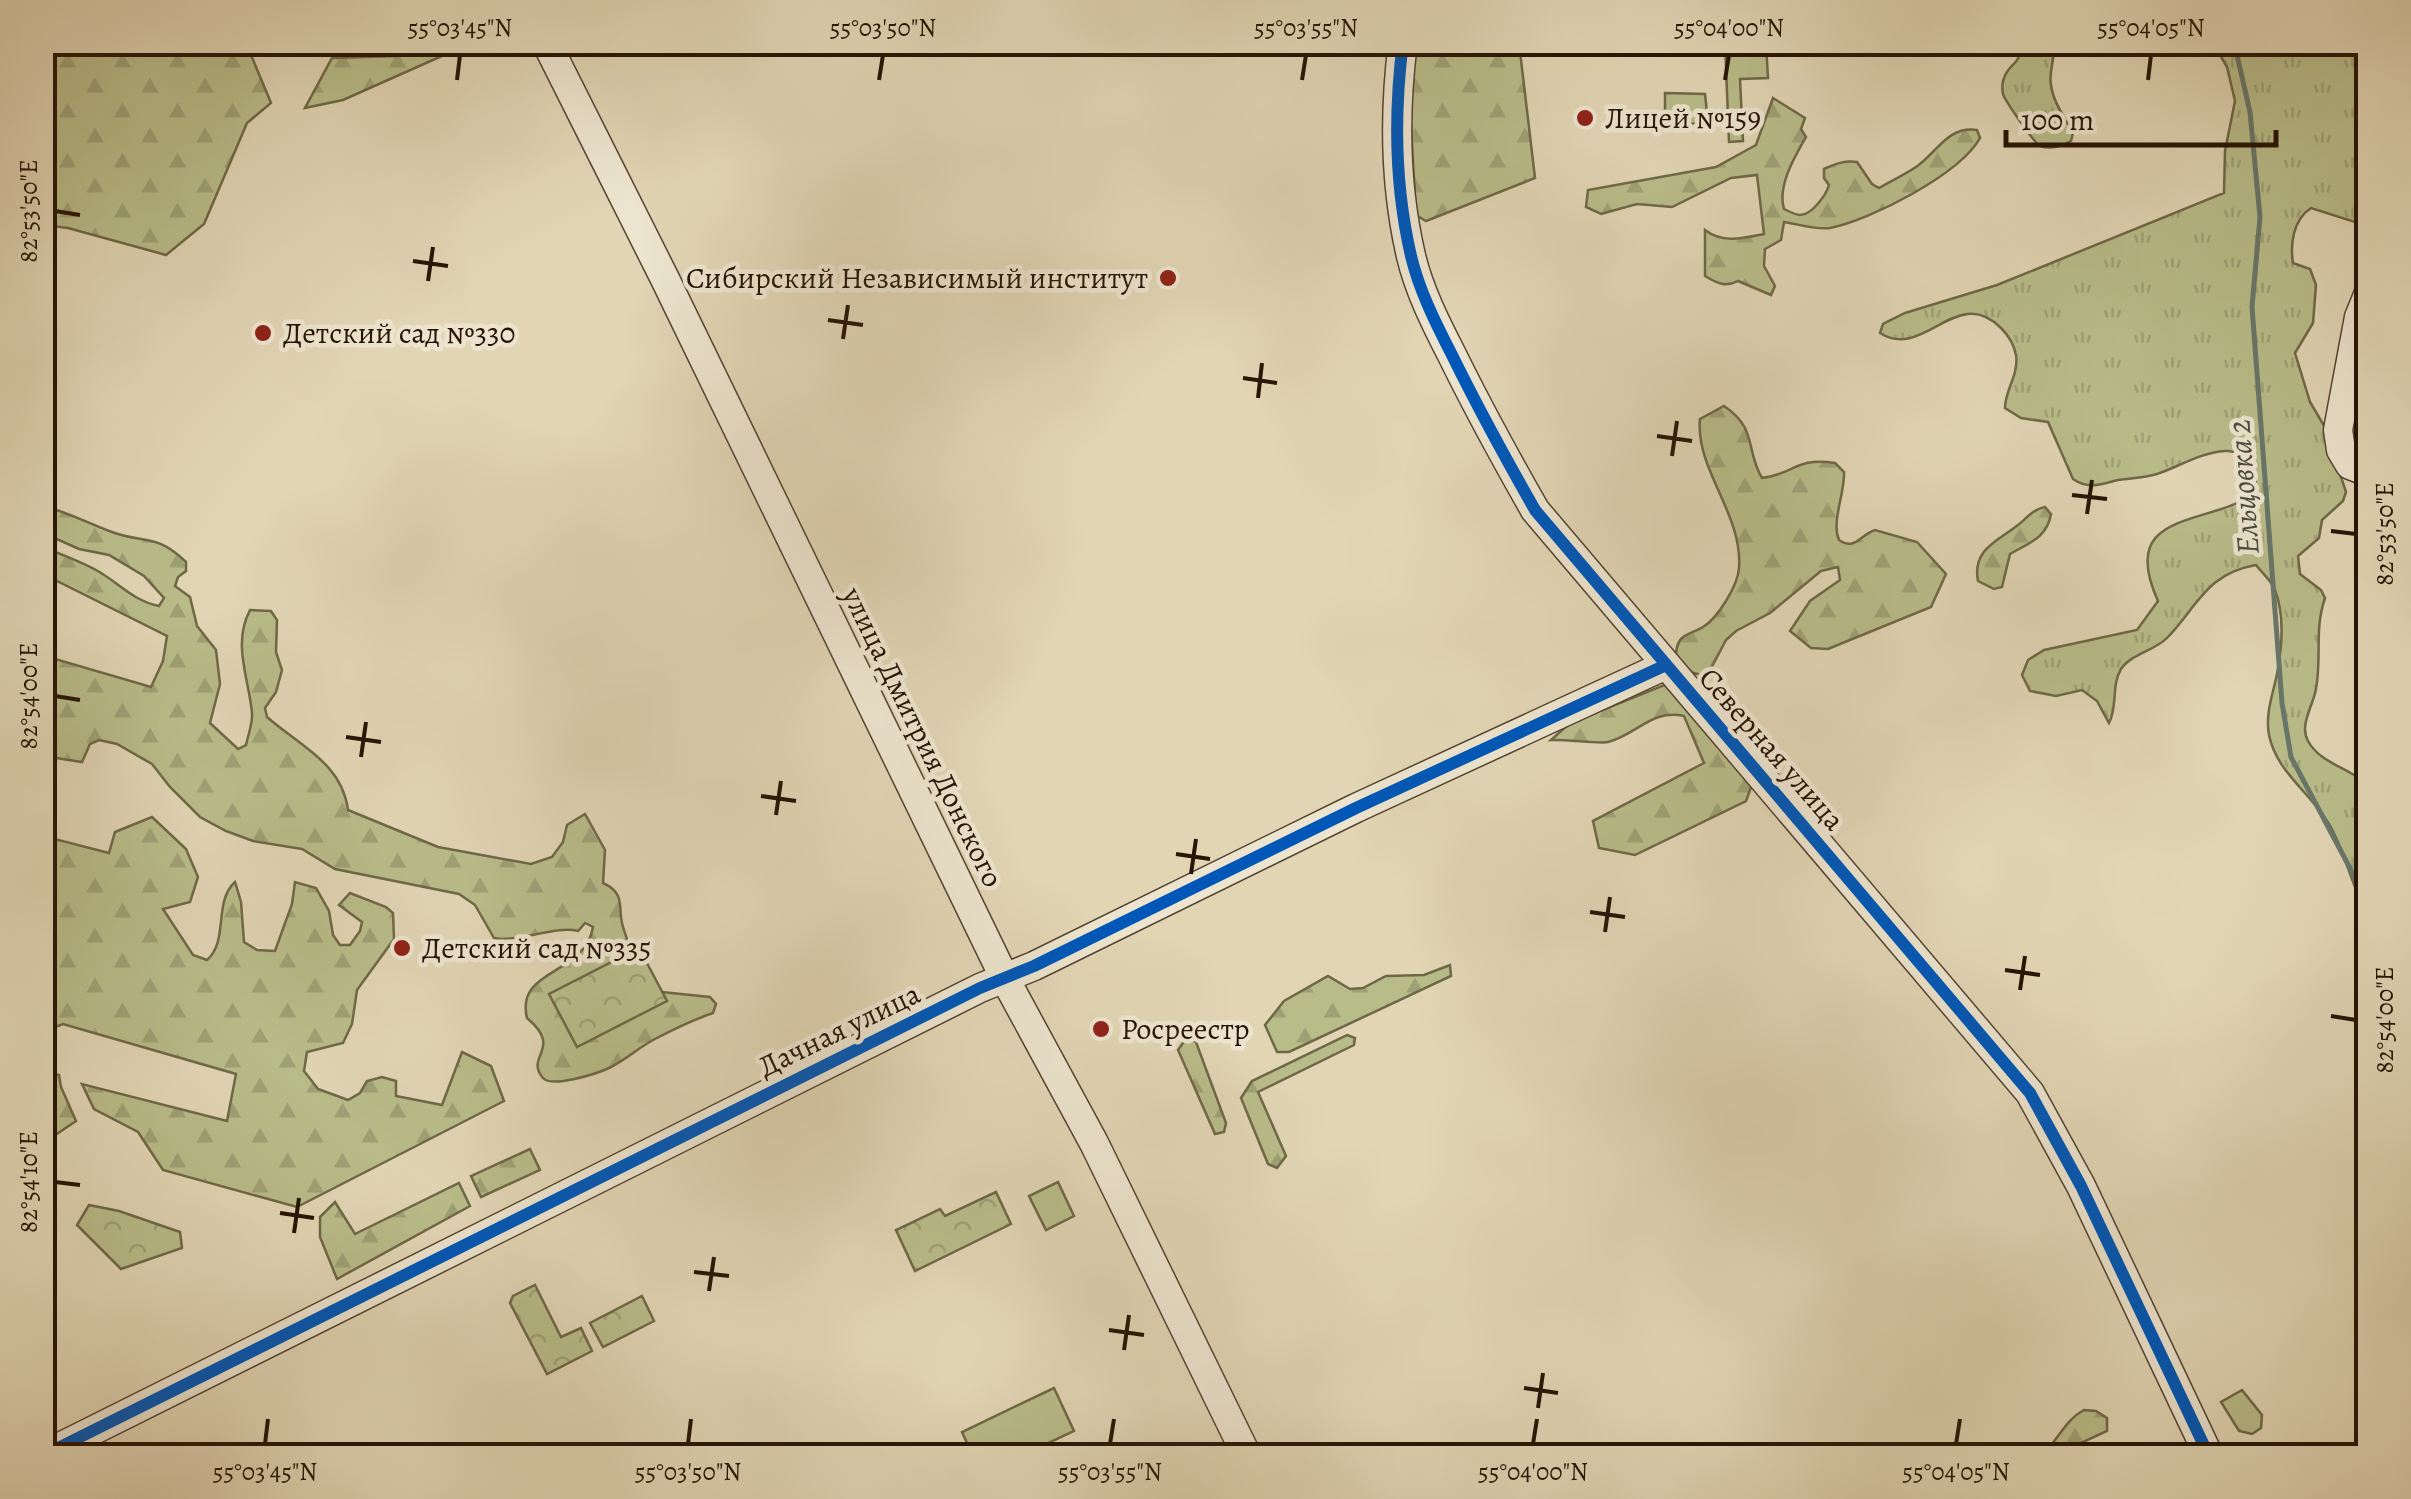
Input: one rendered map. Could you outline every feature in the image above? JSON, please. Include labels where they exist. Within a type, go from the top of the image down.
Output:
[{"type":"street","name":"улица Дмитрия Донского","points":[[546,42],[1004,976],[1120,1193],[1247,1456]]},
{"type":"street","name":"Северная улица","points":[[1403,42],[1396,98],[1404,216],[1411,258],[1438,326],[1485,422],[1535,510],[2030,1093],[2082,1186],[2209,1456]]},
{"type":"street","points":[[2368,295],[2359,317],[2338,430],[2341,450],[2350,465],[2368,472]]},
{"type":"street","name":"Дачная улица","points":[[42,1456],[1004,976],[1034,966],[1299,835],[1666,666]]},
{"type":"green space","points":[[43,42],[246,43],[271,103],[247,123],[204,224],[166,255],[68,228],[43,225]]},
{"type":"green space","points":[[415,43],[471,43],[343,100],[305,108],[332,58],[397,56]]},
{"type":"green space","points":[[1416,43],[1519,43],[1535,178],[1426,221],[1416,215],[1409,90]]},
{"type":"green space","points":[[1725,43],[1766,43],[1768,78],[1740,79],[1743,141],[1729,142]]},
{"type":"green space","points":[[2021,43],[2052,43],[2052,91],[2073,133],[2071,141],[2040,146],[2003,94],[2004,78],[2019,56]]},
{"type":"green space","points":[[2213,43],[2368,43],[2368,221],[2355,222],[2311,208],[2297,226],[2292,248],[2293,263],[2310,269],[2316,285],[2313,323],[2295,353],[2310,402],[2333,441],[2346,492],[2343,501],[2322,520],[2319,538],[2298,556],[2300,574],[2321,590],[2325,598],[2316,689],[2306,735],[2321,756],[2368,787],[2368,915],[2329,824],[2286,771],[2273,748],[2268,719],[2280,654],[2281,621],[2274,587],[2256,565],[2239,569],[2214,583],[2167,638],[2125,664],[2118,676],[2109,723],[2097,701],[2082,690],[2056,696],[2030,691],[2022,675],[2028,660],[2044,650],[2137,630],[2158,601],[2148,572],[2149,551],[2157,536],[2172,526],[2253,495],[2256,480],[2246,459],[2233,452],[2216,452],[2152,475],[2084,484],[2073,479],[2048,422],[2021,418],[2005,408],[2016,355],[2009,337],[1985,316],[1955,317],[1911,338],[1896,339],[1880,333],[1883,324],[1905,313],[1997,285],[2224,193],[2225,151],[2235,101],[2227,67]]},
{"type":"green space","points":[[1665,93],[1705,94],[1708,122],[1665,127]]},
{"type":"green space","points":[[1773,98],[1805,118],[1801,129],[1806,137],[1788,172],[1782,200],[1784,209],[1799,215],[1809,212],[1825,194],[1829,185],[1824,169],[1828,167],[1857,162],[1879,188],[1916,167],[1958,132],[1977,130],[1980,138],[1935,180],[1868,216],[1830,228],[1784,222],[1781,240],[1765,249],[1764,266],[1775,286],[1771,295],[1738,281],[1717,283],[1705,276],[1705,230],[1726,238],[1764,234],[1757,175],[1731,178],[1672,207],[1637,204],[1601,214],[1586,207],[1588,190],[1716,167],[1756,145]]},
{"type":"green space","points":[[1724,406],[1742,423],[1762,478],[1811,462],[1835,463],[1844,472],[1837,525],[1839,540],[1853,543],[1875,530],[1917,542],[1946,574],[1931,607],[1828,649],[1811,648],[1790,631],[1810,601],[1840,580],[1838,567],[1821,571],[1770,613],[1736,631],[1726,640],[1708,674],[1694,673],[1680,664],[1676,657],[1680,640],[1715,616],[1738,575],[1734,529],[1700,438],[1700,419]]},
{"type":"green space","points":[[43,506],[123,536],[158,543],[186,562],[186,571],[175,586],[190,597],[197,626],[216,650],[220,684],[210,723],[238,749],[246,745],[252,717],[242,649],[245,623],[250,610],[271,611],[277,620],[276,652],[282,670],[276,692],[265,708],[267,717],[328,768],[344,794],[348,810],[438,847],[531,864],[552,857],[563,842],[567,825],[585,814],[605,850],[603,883],[618,897],[628,944],[615,974],[642,990],[710,997],[716,1004],[713,1013],[655,1039],[603,1071],[548,1081],[538,1070],[542,1037],[527,1018],[526,1002],[540,980],[578,955],[593,927],[585,923],[578,931],[494,938],[475,905],[459,894],[335,869],[302,849],[253,841],[226,831],[200,817],[152,764],[117,744],[99,740],[90,744],[82,762],[43,756],[43,727],[56,715],[43,705],[42,650],[48,657],[151,687],[163,661],[167,636],[43,574],[43,547],[96,570],[141,600],[159,606],[164,598],[144,576],[109,555],[79,549],[43,533]]},
{"type":"green space","points":[[2045,507],[2051,514],[2046,529],[2010,554],[2002,587],[1994,589],[1978,581],[1979,561],[1988,547]]},
{"type":"green space","points":[[1667,684],[1754,779],[1746,801],[1635,855],[1599,848],[1593,821],[1704,763],[1684,716],[1653,719],[1608,742],[1551,740],[1570,723]]},
{"type":"green space","points":[[152,817],[186,849],[198,877],[190,902],[163,909],[193,955],[207,960],[214,952],[224,900],[235,882],[244,942],[257,950],[275,951],[292,904],[295,882],[316,888],[329,911],[333,935],[340,945],[350,945],[362,922],[339,905],[350,893],[393,913],[394,939],[357,990],[352,1024],[343,1043],[307,1052],[304,1071],[318,1089],[348,1100],[360,1093],[367,1081],[382,1077],[396,1081],[396,1096],[442,1105],[462,1052],[491,1066],[504,1101],[297,1207],[163,1170],[138,1132],[94,1109],[82,1084],[227,1121],[236,1074],[63,1024],[47,1030],[42,1047],[43,836],[109,853],[115,832]]},
{"type":"green space","points":[[639,948],[667,1001],[577,1047],[549,994]]},
{"type":"green space","points":[[1450,965],[1451,976],[1289,1052],[1277,1052],[1265,1025],[1284,1001],[1328,976],[1350,989],[1363,988],[1386,976],[1424,975]]},
{"type":"green space","points":[[1347,1035],[1355,1038],[1354,1045],[1258,1092],[1286,1156],[1277,1168],[1268,1164],[1241,1098],[1252,1081]]},
{"type":"green space","points":[[1188,1036],[1196,1042],[1226,1123],[1224,1132],[1215,1134],[1178,1050]]},
{"type":"green space","points":[[42,1071],[59,1075],[76,1121],[48,1140],[43,1139]]},
{"type":"green space","points":[[530,1149],[540,1170],[481,1197],[471,1176]]},
{"type":"green space","points":[[1058,1182],[1074,1216],[1046,1230],[1029,1196]]},
{"type":"green space","points":[[459,1183],[470,1206],[337,1279],[320,1237],[320,1217],[335,1202],[355,1234]]},
{"type":"green space","points":[[996,1192],[1011,1224],[915,1271],[896,1230],[940,1209],[945,1216]]},
{"type":"green space","points":[[89,1205],[180,1232],[182,1248],[121,1269],[77,1225]]},
{"type":"green space","points":[[535,1285],[561,1337],[581,1328],[592,1351],[547,1374],[510,1303],[513,1296]]},
{"type":"green space","points":[[642,1296],[654,1321],[603,1347],[590,1323]]},
{"type":"green space","points":[[1054,1388],[1074,1431],[1021,1456],[973,1456],[962,1432]]},
{"type":"green space","points":[[2242,1390],[2262,1415],[2261,1428],[2252,1434],[2239,1431],[2221,1402]]},
{"type":"green space","points":[[2084,1410],[2107,1418],[2107,1431],[2053,1456],[2041,1456],[2072,1419]]},
{"type":"waterway","name":"Ельцовка 2","points":[[2234,42],[2250,112],[2260,217],[2252,307],[2282,703],[2291,757],[2351,870],[2368,912]]},
{"type":"cycle path","points":[[1403,42],[1398,149],[1402,203],[1414,269],[1440,331],[1535,510],[2030,1093],[2081,1186],[2209,1456]]},
{"type":"cycle path","points":[[42,1456],[980,988],[1034,966],[1356,808],[1666,665]]},
{"type":"place","name":"Лицей №159","points":[[1585,118]]},
{"type":"place","name":"Сибирский Независимый институт","points":[[1168,278]]},
{"type":"place","name":"Детский сад №330","points":[[263,333]]},
{"type":"place","name":"Детский сад №335","points":[[402,948]]},
{"type":"place","name":"Росреестр","points":[[1101,1029]]}]
